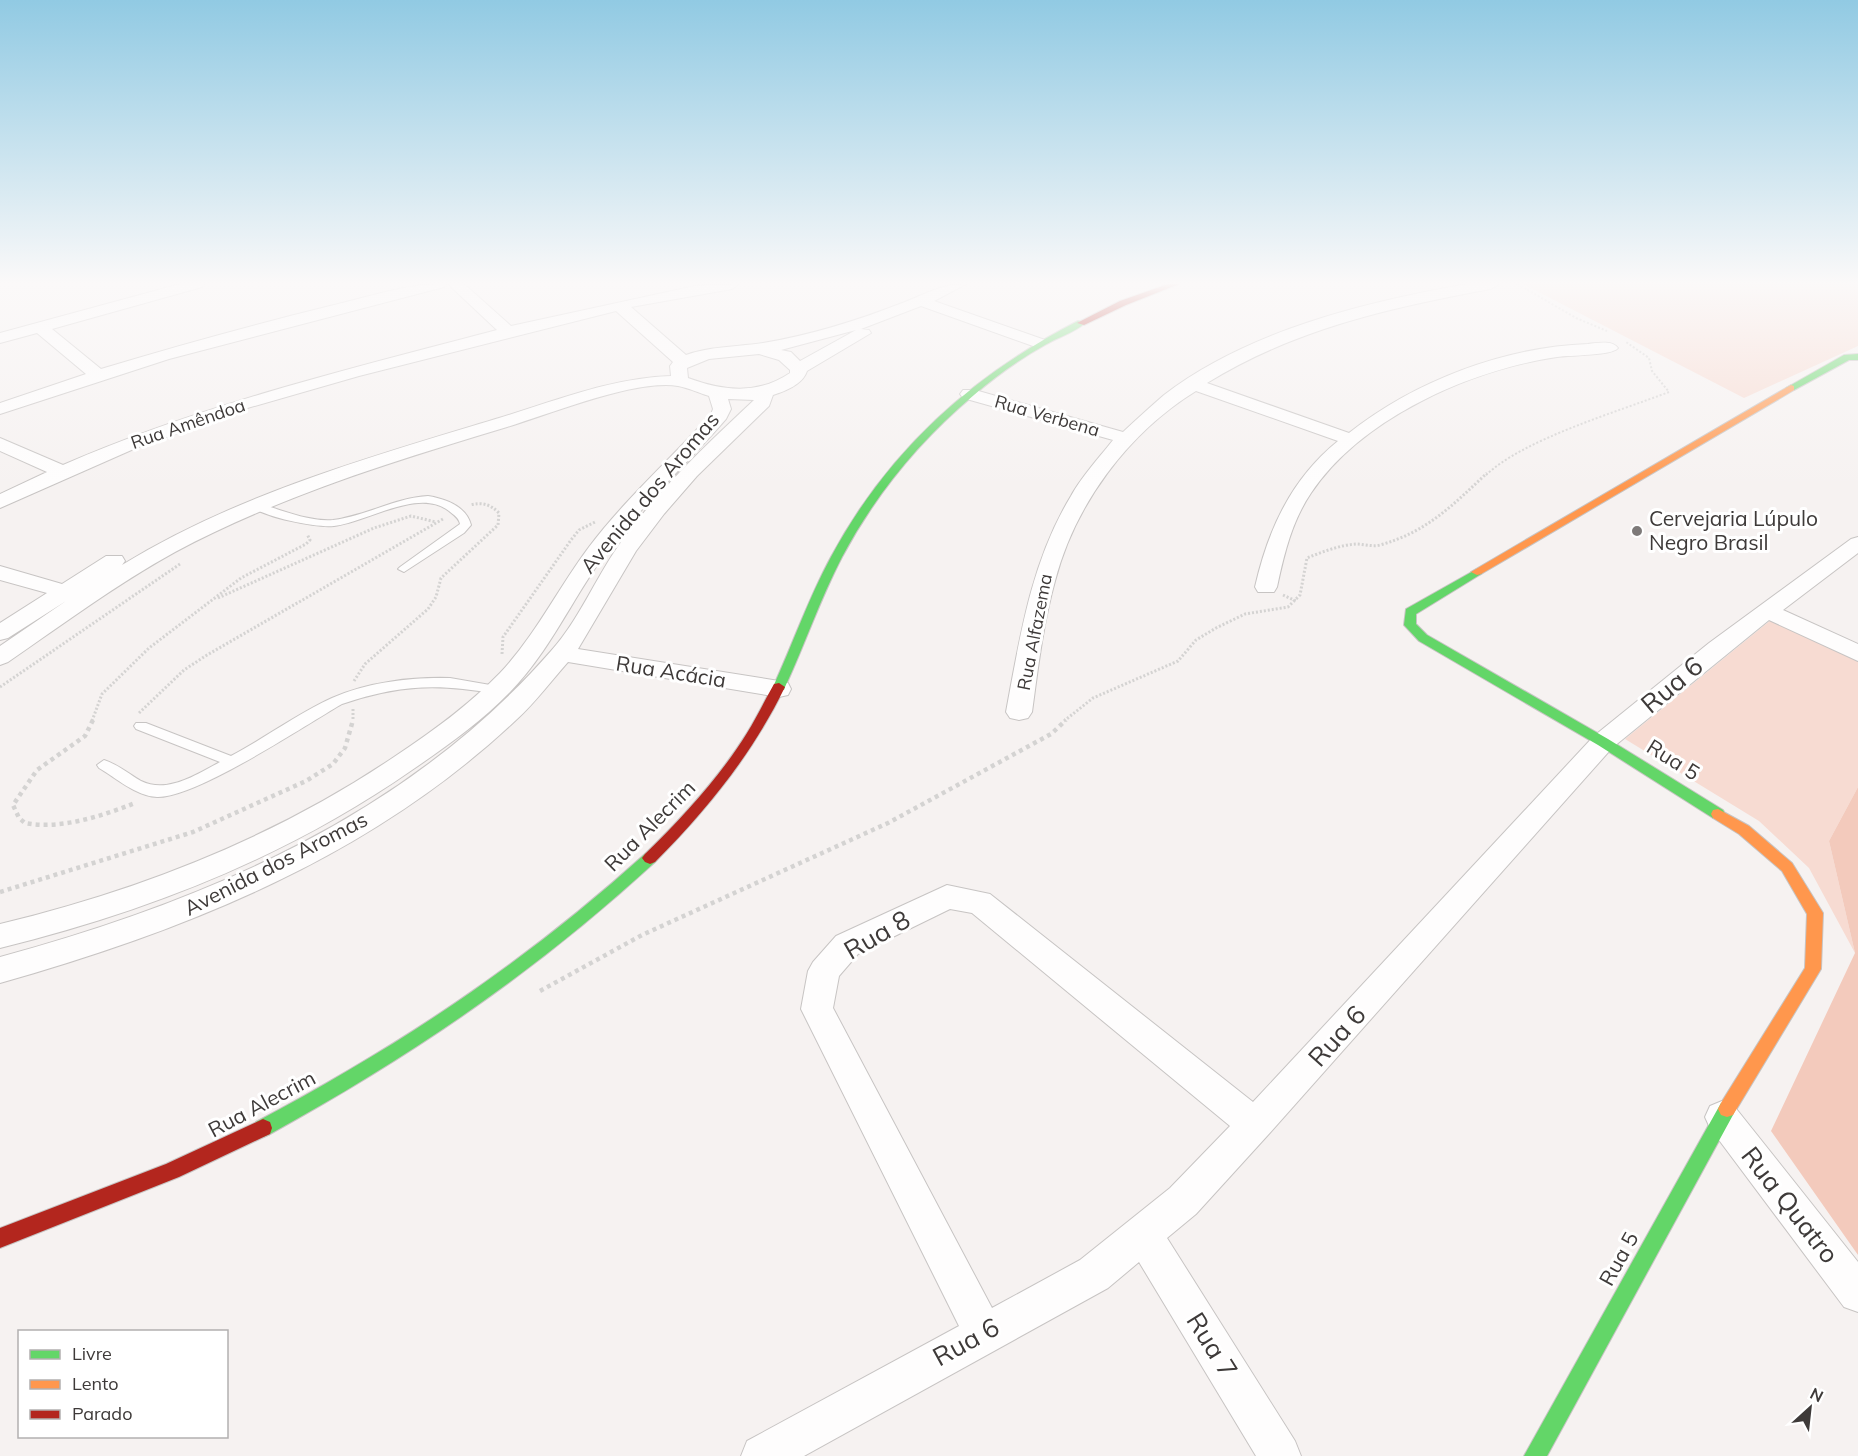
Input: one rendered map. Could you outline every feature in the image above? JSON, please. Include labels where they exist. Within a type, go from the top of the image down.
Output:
[{"type":"street","points":[[70,352],[97,374]]},
{"type":"street","points":[[0,409],[97,374],[173,352]]},
{"type":"street","name":"Rua Amêndoa","points":[[0,502],[62,472],[219,412],[433,352]]},
{"type":"street","points":[[663,352],[680,370],[717,393],[765,392],[790,381],[798,375],[799,369]]},
{"type":"street","points":[[0,657],[143,562],[191,535],[256,506],[328,476],[594,395],[641,383],[680,370],[712,353],[725,352]]},
{"type":"street","points":[[771,352],[785,356],[799,369]]},
{"type":"street","points":[[799,369],[830,352]]},
{"type":"street","name":"Rua Alecrim","points":[[0,1238],[117,1197],[226,1148],[303,1108],[398,1053],[488,994],[594,910],[666,843],[717,788],[756,735],[779,690],[836,559],[853,527],[902,459],[969,394],[1027,352]]},
{"type":"street","name":"Rua Alfazema","points":[[1019,712],[1036,610],[1050,560],[1080,496],[1125,438],[1160,407],[1193,384],[1249,352]]},
{"type":"street","points":[[1266,587],[1282,527],[1309,480],[1348,439],[1397,407],[1458,379],[1533,356],[1557,352]]},
{"type":"street","name":"Rua 5","points":[[1535,1456],[1722,1118],[1813,969],[1815,913],[1787,867],[1744,830],[1604,741],[1423,638],[1410,625],[1410,612],[1816,373],[1847,357],[1858,357]]},
{"type":"street","points":[[0,633],[63,591],[146,542],[201,515],[337,460],[643,370],[680,370]]},
{"type":"street","points":[[1193,384],[1348,439]]},
{"type":"street","name":"Avenida dos Aromas","points":[[0,970],[57,956],[170,917],[317,848],[376,814],[471,746],[510,712],[562,654],[626,550],[650,519],[697,464],[762,402],[765,392]]},
{"type":"street","name":"Avenida dos Aromas","points":[[0,936],[116,904],[200,873],[262,845],[357,795],[468,717],[485,688],[534,647],[579,575],[618,524],[720,415],[722,409],[717,393]]},
{"type":"street","name":"Rua Verbena","points":[[969,394],[1125,438]]},
{"type":"street","points":[[0,444],[62,472]]},
{"type":"street","name":"Rua 6","points":[[762,1456],[983,1332],[1094,1274],[1183,1201],[1255,1125],[1604,741],[1767,610],[1858,543]]},
{"type":"street","points":[[0,573],[63,591]]},
{"type":"street","points":[[1767,610],[1858,653]]},
{"type":"street","name":"Rua Acácia","points":[[562,654],[779,690]]},
{"type":"street","name":"Rua 8","points":[[983,1332],[817,1009],[824,971],[847,945],[946,897],[981,902],[1255,1125]]},
{"type":"street","name":"Rua Quatro","points":[[1722,1118],[1858,1293]]},
{"type":"street","name":"Rua 7","points":[[1143,1234],[1280,1456]]},
{"type":"lane","points":[[256,506],[330,523],[345,521],[409,501],[426,499],[444,502],[465,518],[466,525],[405,569]]},
{"type":"lane","points":[[104,765],[153,791],[174,790],[232,762],[337,701],[354,695],[447,681],[485,688]]},
{"type":"lane","points":[[141,726],[232,762]]},
{"type":"path","points":[[531,996],[642,935],[878,828],[957,787],[1051,735],[1077,709],[1093,698],[1178,661],[1196,640],[1216,627],[1245,614],[1288,607],[1300,595],[1307,558],[1327,550],[1356,544],[1377,546],[1419,530],[1438,519],[1496,465],[1525,448],[1669,392],[1652,371],[1649,358],[1637,352]]},
{"type":"path","points":[[141,726],[139,714],[184,670],[456,512]]},
{"type":"path","points":[[210,602],[374,528],[411,516],[437,523]]},
{"type":"path","points":[[485,688],[502,656],[502,637],[579,530],[603,517]]},
{"type":"path","points":[[160,792],[114,812],[48,825],[25,824],[15,814],[12,805],[37,770],[85,736],[102,694],[149,648],[241,578],[306,544],[309,536],[288,528],[301,518]]},
{"type":"path","points":[[0,687],[184,561]]},
{"type":"shaded area","points":[[1655,352],[1845,352],[1744,398]]},
{"type":"shaded area","points":[[1777,615],[1858,656],[1858,787],[1829,841],[1855,953],[1809,868],[1759,821],[1625,739]]},
{"type":"shaded area","points":[[1858,787],[1858,1255],[1771,1131],[1855,953],[1829,841]]},
{"type":"traffic: fast","points":[[779,687],[836,558],[857,521],[882,485],[939,421],[971,392],[1029,352]]},
{"type":"traffic: fast","points":[[1791,388],[1847,357],[1858,357]]},
{"type":"traffic: fast","points":[[1477,572],[1410,612],[1410,625],[1423,638],[1603,742],[1718,814]]},
{"type":"traffic: fast","points":[[263,1128],[367,1070],[466,1006],[560,936],[650,858]]},
{"type":"traffic: fast","points":[[1535,1456],[1727,1109]]},
{"type":"traffic: slow","points":[[1477,572],[1791,388]]},
{"type":"traffic: slow","points":[[1718,814],[1744,830],[1787,867],[1815,913],[1813,969],[1727,1109]]},
{"type":"traffic: jam","points":[[650,858],[689,819],[723,779],[753,736],[779,687]]},
{"type":"traffic: jam","points":[[0,1238],[172,1171],[263,1128]]},
{"type":"place","name":"Cervejaria Lúpulo Negro Brasil","points":[[1637,531]]}]
